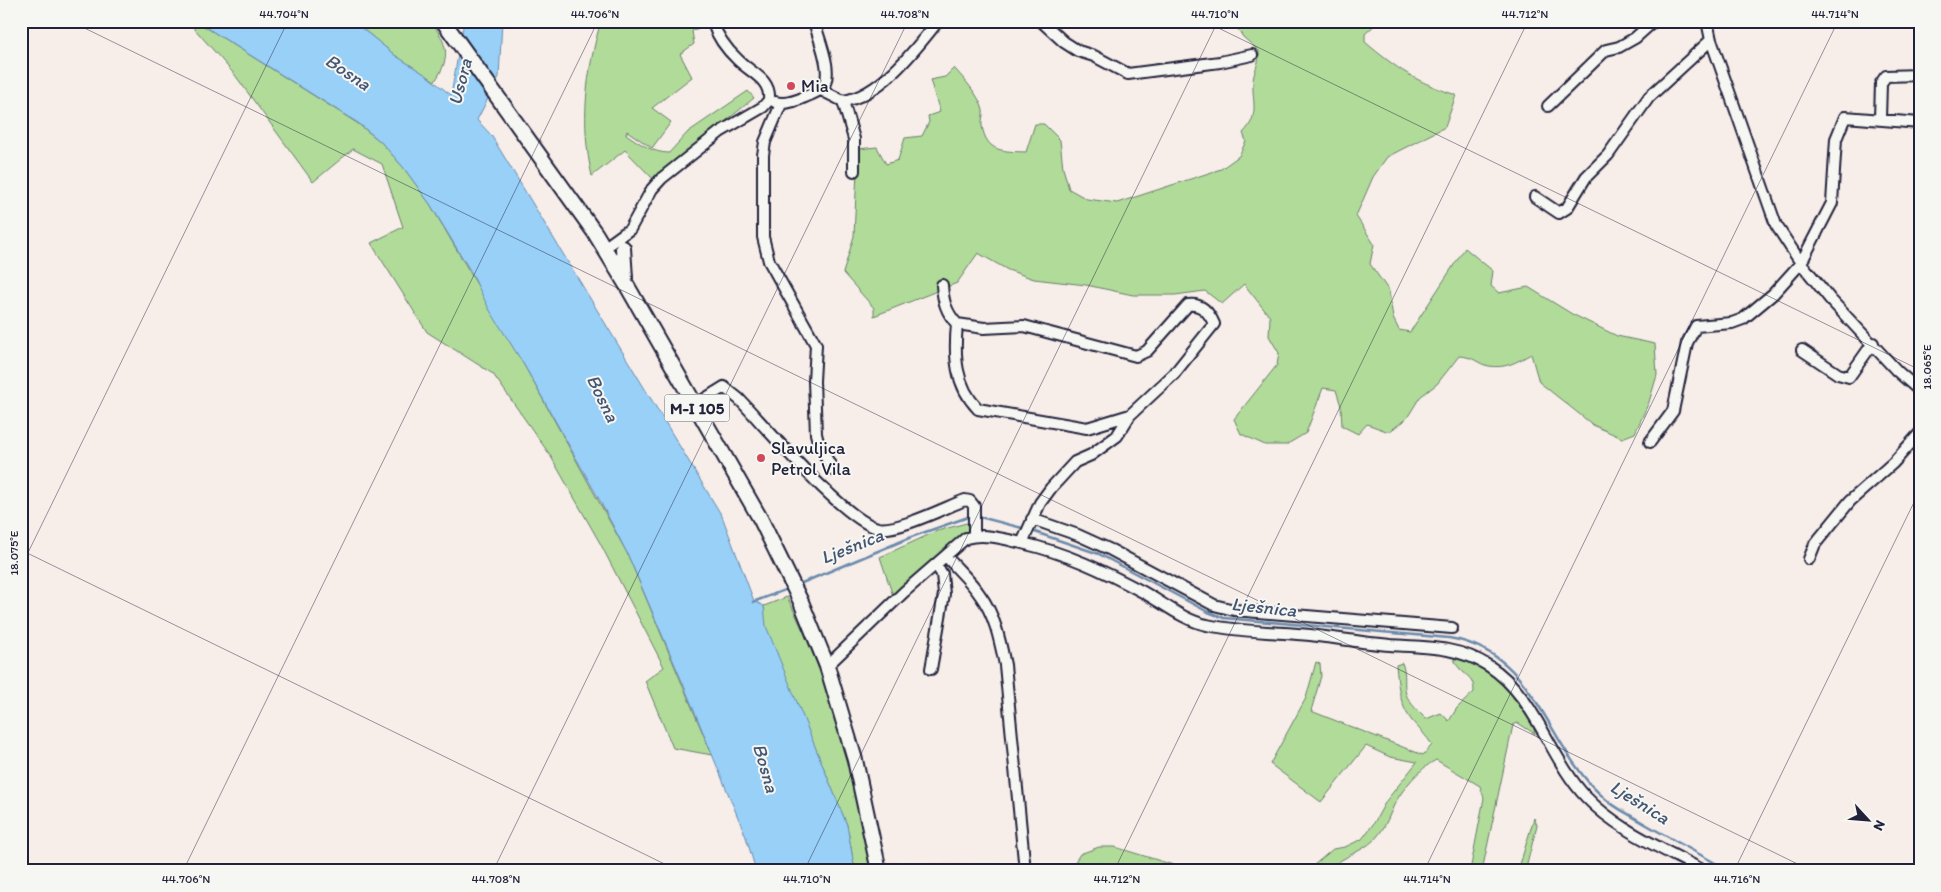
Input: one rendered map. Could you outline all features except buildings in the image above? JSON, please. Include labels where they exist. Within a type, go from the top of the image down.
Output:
[{"type":"main road","name":"M-I 105","points":[[443,21],[570,196],[605,250],[695,404],[786,570],[827,666],[855,760],[879,871]]},
{"type":"main road","points":[[623,248],[622,266],[626,284]]},
{"type":"street","points":[[605,250],[615,253],[623,248],[630,229],[652,189],[662,178],[720,132],[763,107],[769,100],[768,88],[761,78],[738,61],[725,46],[716,33],[712,21]]},
{"type":"street","points":[[769,100],[781,104],[802,98],[821,90],[827,80],[827,67],[814,21]]},
{"type":"street","points":[[821,90],[843,101],[864,95],[906,60],[938,21]]},
{"type":"street","points":[[1041,21],[1064,42],[1078,51],[1094,56],[1128,74],[1210,64],[1252,55]]},
{"type":"street","points":[[1548,106],[1606,50],[1620,47],[1635,38],[1654,21]]},
{"type":"street","points":[[1706,21],[1776,225],[1801,263],[1830,299],[1920,391]]},
{"type":"street","points":[[1535,197],[1559,212],[1567,208],[1586,177],[1608,155],[1650,96],[1711,40]]},
{"type":"street","points":[[1880,119],[1881,83],[1886,76],[1920,75]]},
{"type":"street","points":[[843,101],[854,139],[854,171]]},
{"type":"street","points":[[781,104],[765,142],[763,155],[763,237],[769,261],[816,345],[814,381],[816,434],[819,445],[833,470]]},
{"type":"street","points":[[1650,442],[1673,411],[1687,344],[1696,326],[1732,323],[1743,319],[1773,294],[1801,263],[1832,203],[1836,139],[1845,117],[1920,123]]},
{"type":"street","points":[[605,250],[630,229]]},
{"type":"street","points":[[942,285],[943,302],[949,316],[957,324],[984,328],[1024,326],[1136,356],[1146,351],[1188,305],[1195,304],[1210,314],[1214,324],[1159,390],[1130,415],[1117,436],[1091,455],[1075,462],[1063,474],[1040,502],[1024,539]]},
{"type":"street","points":[[957,324],[955,349],[959,381],[969,400],[978,409],[1087,428],[1130,415]]},
{"type":"street","points":[[1802,350],[1838,374],[1849,377],[1873,343]]},
{"type":"street","points":[[695,404],[724,387],[739,399],[829,495],[862,520],[879,528],[914,521],[965,500],[970,501],[974,506],[974,535]]},
{"type":"street","points":[[1809,559],[1815,544],[1850,501],[1893,463],[1920,433]]},
{"type":"street","points":[[1031,521],[1078,535],[1214,605],[1234,610],[1452,628]]},
{"type":"street","points":[[827,666],[904,592],[966,538],[974,535],[1024,539],[1096,567],[1204,625],[1389,645],[1432,646],[1469,655],[1490,667],[1512,687],[1530,711],[1563,769],[1585,797],[1608,817],[1704,871]]},
{"type":"street","points":[[946,556],[980,594],[994,622],[1000,643],[1005,665],[1025,871]]},
{"type":"street","points":[[931,669],[944,594],[942,574],[936,565]]},
{"type":"shaded area","points":[[885,861],[1020,864],[1021,871],[886,871]]},
{"type":"green space","points":[[183,21],[196,21],[357,123],[381,142],[403,167],[430,204],[524,365],[627,553],[712,755],[673,748],[645,681],[664,667],[600,543],[550,455],[493,374],[427,332],[371,243],[403,227],[382,164],[353,149],[313,182],[235,75],[193,27]]},
{"type":"green space","points":[[353,21],[431,21],[441,37],[445,50],[444,64],[435,81],[396,56]]},
{"type":"green space","points":[[601,21],[708,21],[709,23],[692,31],[694,44],[680,54],[692,77],[652,108],[671,122],[652,148],[627,131],[626,134],[646,147],[663,153],[669,153],[688,132],[748,91],[754,98],[654,180],[625,150],[592,176],[586,137],[586,98],[588,79]]},
{"type":"green space","points":[[1233,21],[1379,21],[1365,34],[1365,42],[1407,74],[1456,95],[1445,127],[1387,157],[1373,177],[1356,216],[1374,244],[1370,264],[1389,291],[1393,318],[1399,330],[1410,332],[1465,248],[1493,271],[1491,286],[1499,293],[1528,287],[1572,314],[1617,336],[1655,344],[1657,375],[1649,402],[1635,433],[1622,438],[1593,425],[1539,382],[1531,354],[1521,360],[1500,367],[1485,365],[1459,356],[1437,384],[1420,397],[1407,418],[1389,432],[1367,424],[1358,434],[1342,426],[1341,406],[1336,390],[1323,388],[1306,433],[1286,445],[1265,445],[1241,434],[1234,419],[1277,365],[1279,353],[1269,336],[1270,317],[1244,284],[1222,304],[1205,291],[1175,295],[1133,295],[1086,285],[1034,279],[1008,270],[978,253],[957,283],[874,316],[874,308],[843,273],[854,236],[858,149],[877,147],[886,164],[898,160],[905,138],[922,136],[929,122],[928,116],[940,112],[930,80],[945,77],[954,68],[971,88],[981,104],[984,135],[992,146],[997,149],[1026,152],[1035,124],[1044,124],[1060,140],[1063,168],[1069,189],[1087,199],[1117,203],[1221,169],[1239,156],[1246,141],[1243,133],[1252,121],[1254,109],[1253,79],[1259,51],[1243,37]]},
{"type":"green space","points":[[970,522],[969,530],[965,534],[954,540],[942,554],[893,596],[880,557],[937,531]]},
{"type":"green space","points":[[787,597],[817,664],[840,731],[857,799],[871,871],[855,871],[847,825],[765,626],[764,606]]},
{"type":"green space","points":[[1452,654],[1482,667],[1499,678],[1533,725],[1535,734],[1518,723],[1513,725],[1482,871],[1470,871],[1484,798],[1480,786],[1436,760],[1424,768],[1402,792],[1382,830],[1375,839],[1327,871],[1307,871],[1333,849],[1345,847],[1362,839],[1374,823],[1386,801],[1417,762],[1390,757],[1366,746],[1321,802],[1270,764],[1306,698],[1316,662],[1320,664],[1321,676],[1311,711],[1423,755],[1432,745],[1404,708],[1396,665],[1402,663],[1406,694],[1418,711],[1426,719],[1441,713],[1449,721],[1457,708],[1474,692],[1472,681],[1455,662]]},
{"type":"green space","points":[[1534,818],[1537,825],[1526,868],[1525,871],[1518,871]]},
{"type":"green space","points":[[1099,847],[1115,847],[1193,871],[1146,871],[1101,863],[1092,866],[1090,871],[1069,871],[1080,854]]},
{"type":"water","points":[[196,21],[353,21],[396,56],[426,75],[451,95],[464,21],[502,21],[499,77],[477,120],[491,135],[722,516],[754,601],[764,606],[766,626],[847,825],[855,871],[756,871],[746,837],[627,553],[524,365],[489,309],[471,272],[430,204],[403,167],[381,142],[358,123]]},
{"type":"waterway","name":"Lješnica","points":[[797,585],[914,536],[971,516]]},
{"type":"waterway","name":"Lješnica","points":[[976,516],[1026,529]]},
{"type":"waterway","name":"Lješnica","points":[[1032,531],[1099,554],[1208,612],[1224,618],[1449,638],[1479,647],[1502,661],[1521,681],[1537,703],[1566,752],[1583,775],[1606,800],[1615,807],[1729,871]]},
{"type":"waterway","name":"Lješnica","points":[[753,602],[790,588]]},
{"type":"place","name":"Mia","points":[[791,86]]},
{"type":"place","name":"Slavuljica Petrol Vila","points":[[761,458]]},
{"type":"water label","name":"Bosna","points":[[348,72]]},
{"type":"water label","name":"Usora","points":[[460,82]]},
{"type":"water label","name":"Bosna","points":[[603,398]]},
{"type":"water label","name":"Bosna","points":[[766,768]]}]
